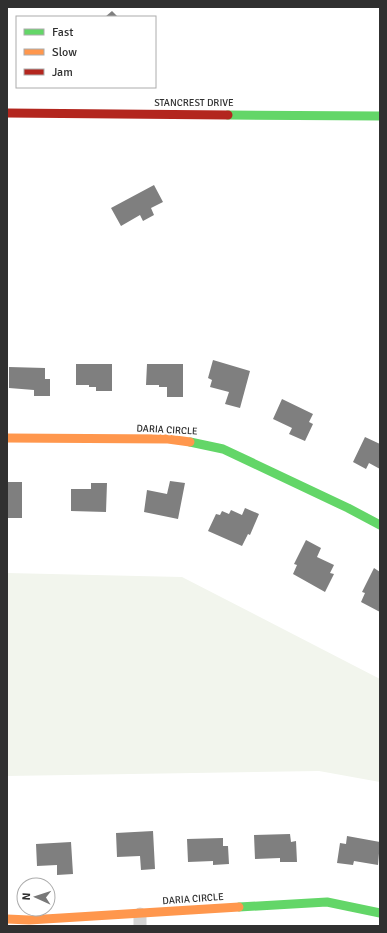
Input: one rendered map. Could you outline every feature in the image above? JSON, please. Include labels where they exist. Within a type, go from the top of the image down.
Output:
[{"type":"street","name":"STANCREST DRIVE","points":[[7,113],[380,116]]},
{"type":"street","name":"DARIA CIRCLE","points":[[7,438],[168,440],[192,441],[210,445],[223,449],[348,508],[380,525]]},
{"type":"street","name":"DARIA CIRCLE","points":[[7,919],[140,920],[327,902],[380,913]]},
{"type":"shaded area","points":[[7,573],[182,577],[380,679],[380,782],[319,771],[7,776]]},
{"type":"building","points":[[112,11],[117,16],[106,16]]},
{"type":"building","points":[[154,185],[163,202],[151,208],[154,215],[143,221],[140,215],[121,226],[111,208]]},
{"type":"building","points":[[213,360],[250,371],[240,408],[225,404],[229,392],[210,387],[212,380],[208,378]]},
{"type":"building","points":[[76,364],[112,364],[112,391],[96,391],[96,387],[89,387],[89,385],[76,385]]},
{"type":"building","points":[[147,364],[183,364],[183,397],[167,397],[167,387],[159,387],[159,385],[146,385]]},
{"type":"building","points":[[9,367],[45,368],[45,379],[50,379],[50,396],[34,396],[34,390],[9,388]]},
{"type":"building","points":[[282,399],[313,414],[309,422],[313,424],[305,441],[289,434],[292,428],[273,419]]},
{"type":"building","points":[[365,437],[380,444],[380,469],[369,463],[366,469],[353,462]]},
{"type":"building","points":[[170,481],[185,483],[178,519],[144,512],[147,490],[167,494]]},
{"type":"building","points":[[7,482],[22,482],[22,518],[7,518]]},
{"type":"building","points":[[91,483],[107,483],[106,512],[71,511],[71,489],[91,489]]},
{"type":"building","points":[[245,508],[259,514],[250,535],[248,534],[242,546],[208,531],[216,514],[220,515],[222,511],[229,514],[231,510],[242,515]]},
{"type":"building","points":[[306,540],[321,548],[317,557],[334,565],[330,573],[334,574],[325,592],[293,574],[297,565],[294,564]]},
{"type":"building","points":[[374,568],[380,572],[380,612],[361,602],[365,593],[362,592]]},
{"type":"building","points":[[153,831],[155,869],[141,870],[140,856],[117,857],[116,833]]},
{"type":"building","points":[[290,834],[291,842],[296,841],[297,862],[280,862],[280,858],[255,859],[254,835]]},
{"type":"building","points":[[347,836],[380,842],[378,865],[354,861],[353,865],[337,863],[340,843],[346,844]]},
{"type":"building","points":[[223,838],[223,846],[228,846],[229,864],[213,865],[213,861],[188,862],[187,839]]},
{"type":"building","points":[[71,842],[73,874],[57,875],[57,865],[37,866],[36,844]]},
{"type":"traffic: fast","points":[[228,115],[380,116]]},
{"type":"traffic: fast","points":[[190,442],[223,449],[348,508],[380,525]]},
{"type":"traffic: fast","points":[[239,907],[327,902],[380,913]]},
{"type":"traffic: slow","points":[[7,438],[168,439],[190,442]]},
{"type":"traffic: slow","points":[[7,919],[29,920],[239,907]]},
{"type":"traffic: jam","points":[[7,113],[228,115]]}]
